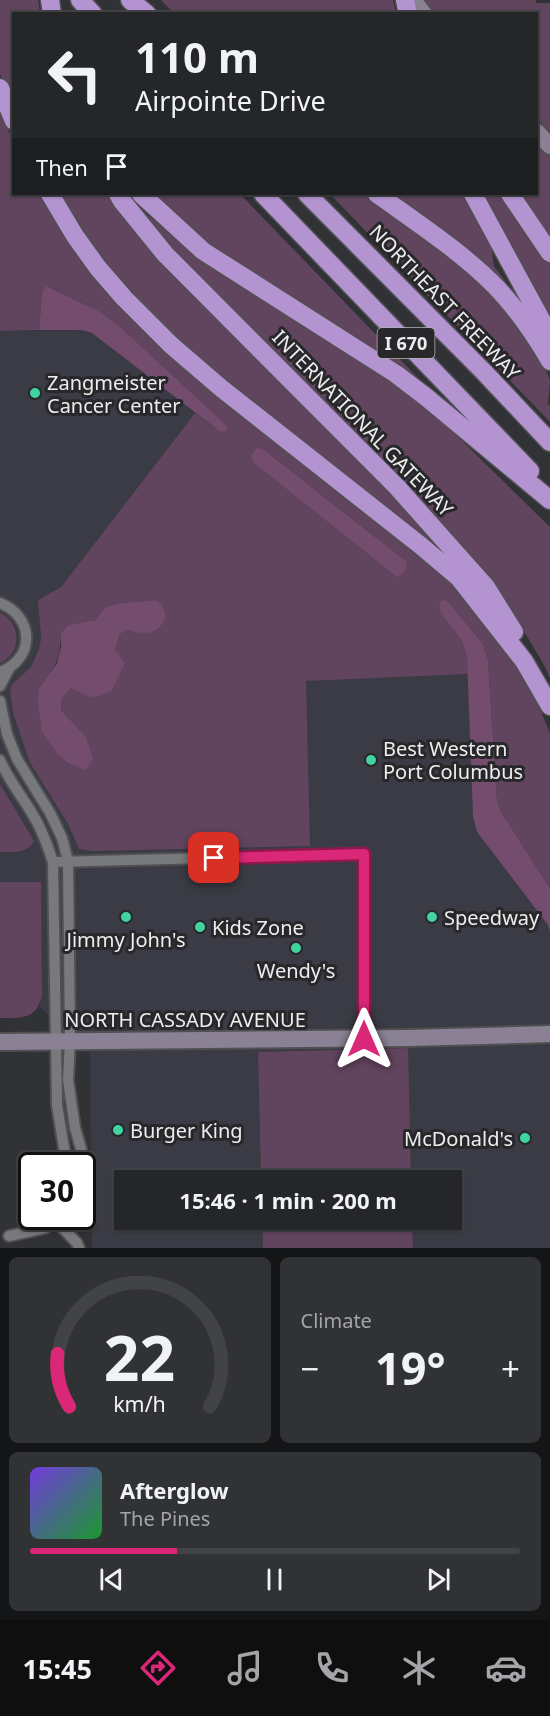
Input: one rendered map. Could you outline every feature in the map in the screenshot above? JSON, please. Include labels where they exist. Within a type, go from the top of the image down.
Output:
[{"type":"highway","points":[[80,0],[91,12]]},
{"type":"highway","points":[[125,0],[135,12]]},
{"type":"highway","points":[[130,0],[145,12]]},
{"type":"highway","points":[[0,88],[12,116]]},
{"type":"highway","points":[[51,195],[75,236],[99,268],[124,298],[171,345],[221,388],[459,578],[524,661],[550,704]]},
{"type":"highway","name":"INTERNATIONAL GATEWAY","points":[[119,195],[165,254],[397,487],[486,587],[530,657],[550,704]]},
{"type":"highway","points":[[142,195],[203,251],[396,374],[550,500]]},
{"type":"highway","name":"I 670","points":[[264,195],[550,492]]},
{"type":"highway","name":"NORTHEAST FREEWAY","points":[[308,195],[484,372],[550,442]]},
{"type":"highway","points":[[378,195],[472,265],[496,288],[520,315],[550,361]]},
{"type":"highway","points":[[474,195],[550,336]]},
{"type":"highway","points":[[511,195],[550,253]]},
{"type":"main road","points":[[412,0],[422,12]]},
{"type":"main road","points":[[538,133],[550,146]]},
{"type":"main road","name":"NORTH CASSADY AVENUE","points":[[0,1042],[364,1039],[550,1034]]},
{"type":"street","points":[[0,603],[12,609],[20,617],[25,628],[26,639],[24,651],[18,661],[4,670],[0,686]]},
{"type":"street","points":[[0,701],[7,734],[17,759],[50,813],[62,838],[68,861],[63,1040],[57,1105],[65,1152]]},
{"type":"street","points":[[0,760],[38,824],[52,862],[63,1040],[75,1128],[81,1152]]},
{"type":"street","points":[[52,862],[364,854],[364,1039]]},
{"type":"street","points":[[9,1236],[36,1230]]},
{"type":"street","points":[[67,1230],[79,1248]]},
{"type":"shaded area","points":[[0,0],[38,0],[40,12],[12,12],[12,103],[0,74]]},
{"type":"shaded area","points":[[161,0],[393,0],[396,12],[173,12]]},
{"type":"shaded area","points":[[423,0],[536,0],[536,3],[550,3],[550,132],[538,119],[538,12],[434,12]]},
{"type":"shaded area","points":[[0,111],[12,139],[12,195],[41,195],[56,221],[177,361],[343,497],[411,549],[461,593],[500,637],[532,690],[550,733],[550,888],[500,810],[497,800],[488,660],[483,644],[448,601],[441,612],[462,641],[467,658],[468,674],[306,681],[310,846],[92,851],[79,849],[68,824],[30,763],[13,713],[10,690],[12,684],[31,667],[39,649],[41,638],[38,600],[61,587],[195,413],[219,431],[97,310],[48,286],[42,291],[39,330],[0,331]],"holes":[[[256,449],[263,449],[406,561]],[[155,600],[129,630],[120,634],[115,650],[71,687],[62,698],[61,710],[86,737],[39,688],[56,663],[61,634],[69,626],[95,620],[105,607]]]},
{"type":"shaded area","points":[[538,144],[550,156],[550,237],[521,195],[538,195]]},
{"type":"shaded area","points":[[59,195],[108,195],[117,210],[158,259],[345,447],[449,556],[446,559],[174,340],[104,263]]},
{"type":"shaded area","points":[[148,195],[241,195],[419,379],[416,383],[215,253]]},
{"type":"shaded area","points":[[331,195],[369,195],[491,290],[543,363],[550,380],[548,404],[550,422]]},
{"type":"shaded area","points":[[394,195],[467,195],[490,240],[494,266],[506,282],[458,241]]},
{"type":"shaded area","points":[[482,195],[504,195],[550,263],[550,316]]},
{"type":"shaded area","points":[[144,212],[204,262],[367,364],[406,393],[446,425],[550,527],[550,678],[519,623],[140,216]]},
{"type":"shaded area","points":[[47,286],[97,310],[121,328],[227,426],[227,431],[219,431],[92,333],[82,330],[39,330],[42,291]]},
{"type":"shaded area","points":[[82,330],[92,333],[195,413],[61,587],[38,601],[41,638],[39,649],[31,667],[12,684],[10,690],[13,713],[30,763],[68,824],[79,849],[306,680],[468,674],[473,817],[477,832],[548,925],[550,932],[550,1248],[413,1248],[412,1230],[462,1230],[462,1170],[411,1170],[407,1048],[258,1052],[261,1170],[114,1170],[114,1230],[262,1230],[263,1248],[92,1248],[92,1230],[96,1230],[96,1152],[91,1152],[90,1049],[39,1007],[42,996],[41,882],[0,882],[0,331]]},
{"type":"shaded area","points":[[256,448],[263,449],[406,561],[404,572],[397,577],[254,463],[251,456]]},
{"type":"shaded area","points":[[155,600],[162,604],[166,617],[160,627],[151,632],[141,633],[129,630],[120,634],[115,650],[125,663],[112,690],[100,696],[90,697],[71,688],[62,698],[61,710],[86,737],[93,759],[86,770],[68,763],[57,753],[42,732],[38,704],[39,688],[57,663],[61,647],[61,633],[69,625],[95,620],[105,607]]},
{"type":"shaded area","points":[[443,600],[448,601],[483,644],[488,660],[497,800],[500,810],[550,888],[550,932],[548,925],[477,832],[473,817],[467,658],[462,641],[441,613],[439,604]]},
{"type":"shaded area","points":[[0,613],[12,624],[16,638],[12,652],[0,663]]},
{"type":"shaded area","points":[[0,784],[34,841],[23,850],[0,852]]},
{"type":"shaded area","points":[[0,882],[41,882],[42,996],[36,1010],[27,1016],[0,1018]]},
{"type":"shaded area","points":[[408,1048],[411,1170],[261,1170],[258,1052]]},
{"type":"shaded area","points":[[262,1230],[412,1230],[413,1248],[263,1248]]},
{"type":"place","name":"Zangmeister Cancer Center","points":[[35,393]]},
{"type":"place","name":"Best Western Port Columbus","points":[[371,760]]},
{"type":"place","name":"Jimmy John's","points":[[126,917]]},
{"type":"place","name":"Speedway","points":[[432,917]]},
{"type":"place","name":"Kids Zone","points":[[200,927]]},
{"type":"place","name":"Wendy's","points":[[296,948]]},
{"type":"place","name":"Burger King","points":[[118,1130]]},
{"type":"place","name":"McDonald's","points":[[525,1138]]},
{"type":"route","points":[[214,858],[364,854],[364,1039]]}]
